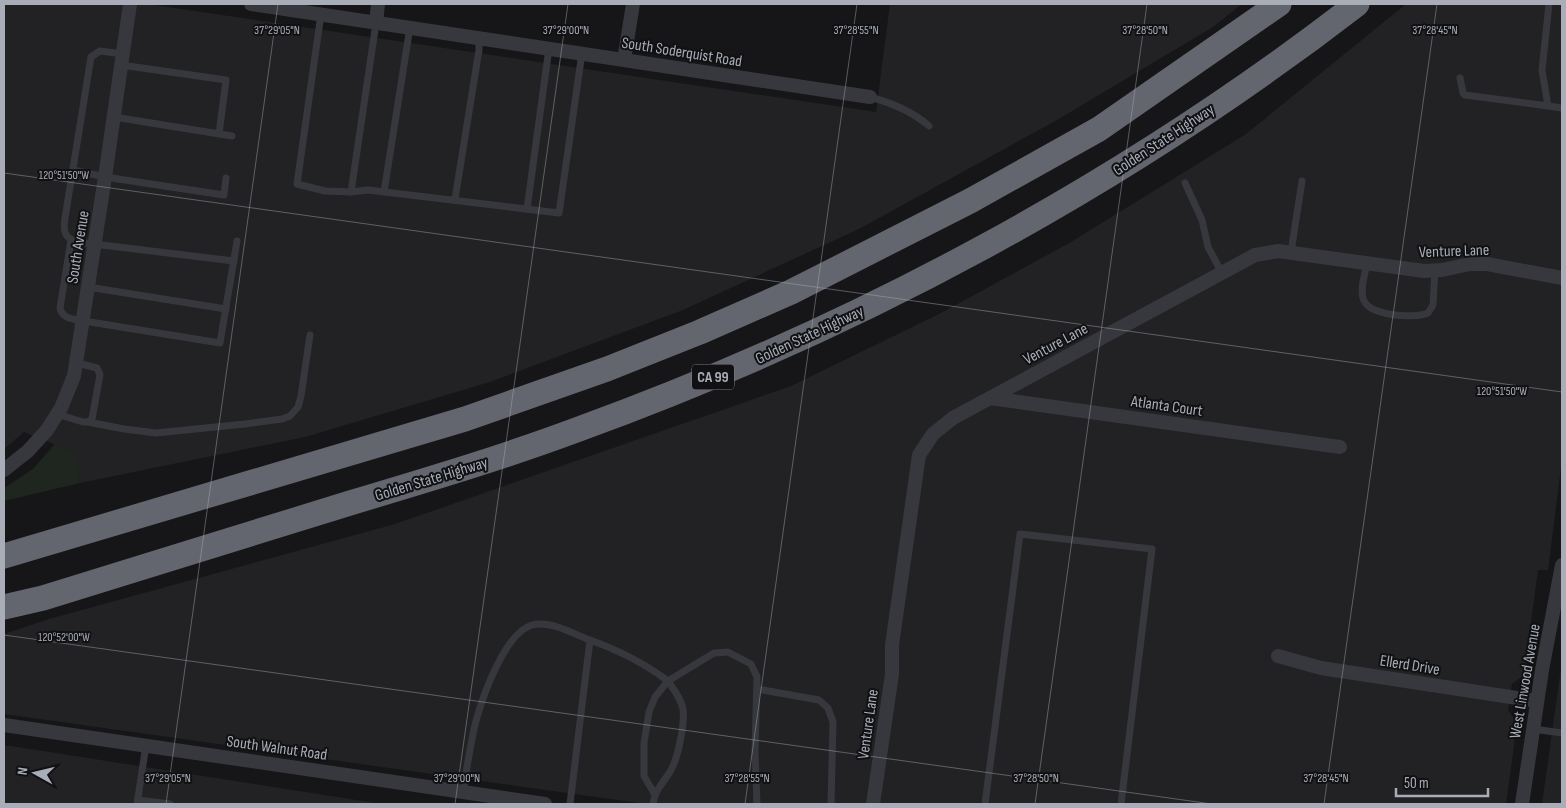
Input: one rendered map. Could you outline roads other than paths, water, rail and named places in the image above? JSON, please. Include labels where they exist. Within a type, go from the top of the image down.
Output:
[{"type":"highway","points":[[4,556],[465,419],[607,369],[700,332],[791,292],[952,210],[1099,129],[1279,4]]},
{"type":"highway","name":"Golden State Highway","points":[[4,608],[53,595],[481,463],[578,430],[674,393],[768,353],[861,310],[952,264],[1086,188],[1258,77],[1357,4]]},
{"type":"street","name":"South Avenue","points":[[4,470],[33,446],[57,414],[72,383],[84,321],[130,4]]},
{"type":"street","name":"South Soderquist Road","points":[[251,4],[870,96]]},
{"type":"street","points":[[376,22],[378,4]]},
{"type":"street","points":[[624,60],[633,4]]},
{"type":"street","name":"Venture Lane","points":[[873,804],[892,674],[892,646],[919,455],[933,434],[953,418],[1255,255],[1278,251],[1291,252],[1424,271],[1470,264],[1487,264],[1562,278]]},
{"type":"street","name":"Atlanta Court","points":[[990,398],[1340,447]]},
{"type":"street","name":"West Linwood Avenue","points":[[1522,804],[1537,701],[1561,579],[1562,565]]},
{"type":"street","name":"Ellerd Drive","points":[[1278,656],[1321,668],[1537,701]]},
{"type":"street","name":"South Walnut Road","points":[[4,725],[545,804]]},
{"type":"lane","points":[[1548,106],[1542,70],[1549,4]]},
{"type":"lane","points":[[321,14],[297,184],[325,191],[351,192],[368,190],[559,213],[582,53]]},
{"type":"lane","points":[[351,192],[376,22]]},
{"type":"lane","points":[[384,192],[410,28]]},
{"type":"lane","points":[[455,199],[479,50],[479,38]]},
{"type":"lane","points":[[527,209],[549,48]]},
{"type":"lane","points":[[219,134],[226,80],[122,60],[100,51],[91,57],[72,170],[64,234],[71,240],[234,261]]},
{"type":"lane","points":[[1460,78],[1463,93],[1465,94],[1562,108]]},
{"type":"lane","points":[[870,96],[898,106],[918,117],[928,126]]},
{"type":"lane","points":[[114,117],[232,136]]},
{"type":"lane","points":[[72,170],[105,177],[224,195],[226,178]]},
{"type":"lane","points":[[1291,252],[1302,181]]},
{"type":"lane","points":[[1184,183],[1202,220],[1208,247],[1222,273]]},
{"type":"lane","points":[[71,240],[60,308],[64,316],[84,321],[220,343],[237,241]]},
{"type":"lane","points":[[1367,263],[1362,292],[1363,301],[1371,309],[1379,312],[1419,317],[1428,313],[1432,305],[1435,270]]},
{"type":"lane","points":[[88,287],[226,309]]},
{"type":"lane","points":[[57,414],[79,422],[88,422],[124,430],[156,433],[282,419],[290,416],[298,407],[310,335]]},
{"type":"lane","points":[[77,364],[99,370],[100,376],[93,415],[88,422]]},
{"type":"lane","points":[[985,804],[1020,534],[1152,549],[1121,804]]},
{"type":"lane","points":[[463,792],[476,721],[503,652],[518,635],[532,625],[548,624],[609,646],[668,681],[679,698],[683,710],[676,762],[666,780],[654,793]]},
{"type":"lane","points":[[570,804],[590,640]]},
{"type":"lane","points":[[653,804],[654,793],[644,776],[644,743],[649,712],[655,697],[668,681],[714,653],[728,652],[751,664],[757,677],[755,752],[757,804]]},
{"type":"lane","points":[[756,689],[819,700],[828,708],[833,722],[831,804]]},
{"type":"lane","points":[[1533,729],[1562,733]]},
{"type":"lane","points":[[146,745],[138,802],[170,804]]}]
